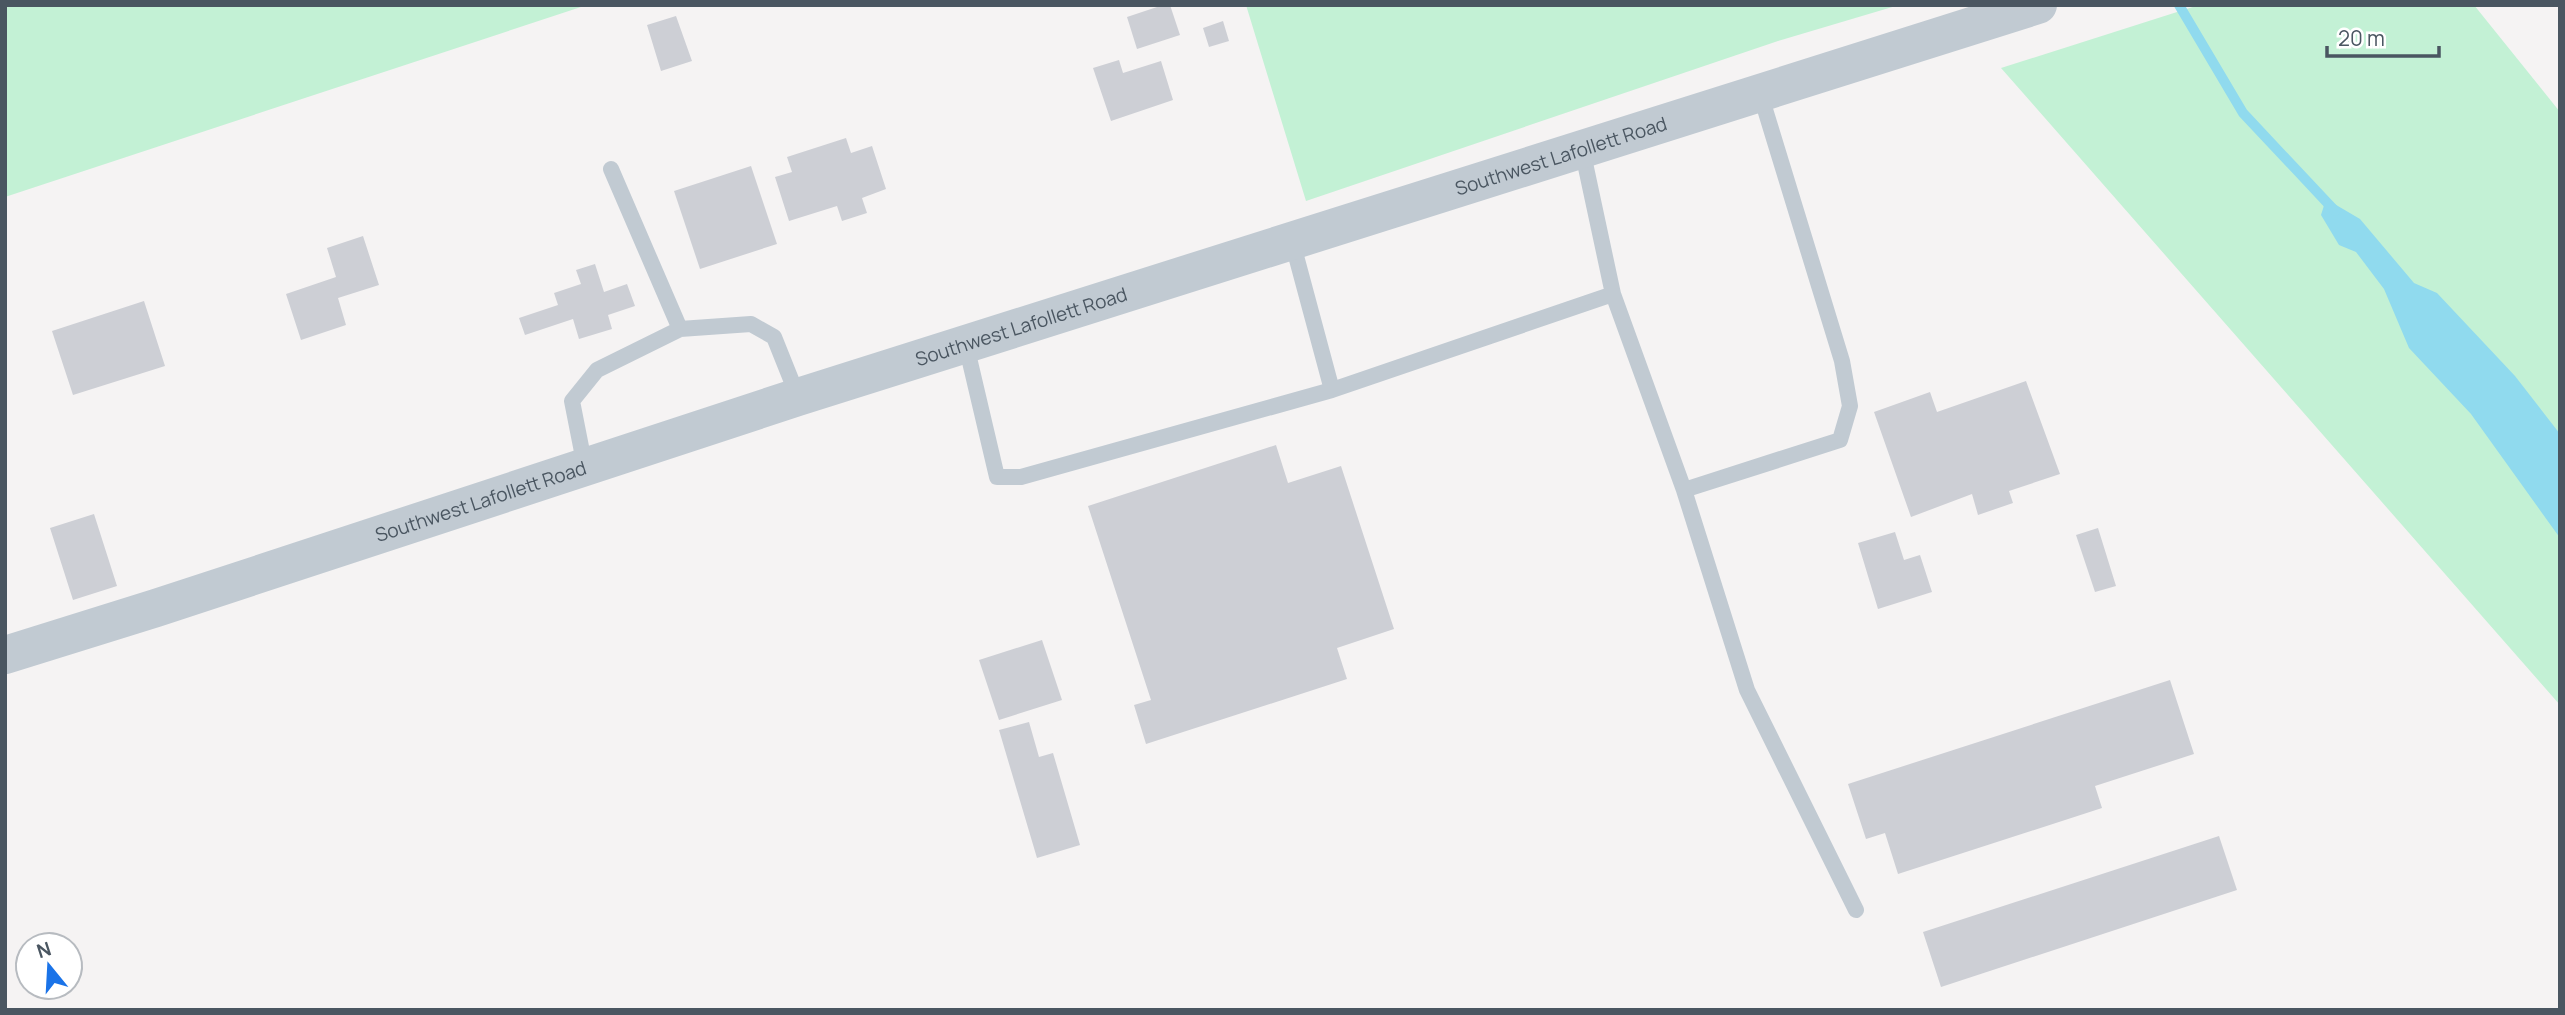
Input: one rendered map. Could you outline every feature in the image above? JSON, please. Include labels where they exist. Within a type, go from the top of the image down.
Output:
[{"type":"street","name":"Southwest Lafollett Road","points":[[5,655],[798,397],[2038,5]]},
{"type":"lane","points":[[1684,490],[1840,440],[1850,406],[1842,361],[1760,93]]},
{"type":"lane","points":[[1582,149],[1613,294],[1684,490],[1747,690],[1856,910]]},
{"type":"lane","points":[[611,169],[680,329]]},
{"type":"lane","points":[[1292,241],[1332,390]]},
{"type":"lane","points":[[966,345],[997,477],[1021,477],[1332,390],[1613,294]]},
{"type":"lane","points":[[585,467],[572,401],[597,370],[680,329],[751,324],[774,337],[798,397]]},
{"type":"green space","points":[[5,5],[587,5],[5,197]]},
{"type":"green space","points":[[1246,5],[1899,5],[1778,41],[1306,201]]},
{"type":"green space","points":[[2199,5],[2474,5],[2560,112],[2560,705],[2001,68]]},
{"type":"water","points":[[2326,199],[2360,219],[2414,283],[2437,293],[2515,376],[2560,434],[2560,538],[2471,414],[2409,348],[2384,289],[2356,252],[2339,245],[2321,215]]},
{"type":"building","points":[[1170,5],[1180,35],[1137,49],[1127,17]]},
{"type":"building","points":[[676,16],[692,61],[661,71],[647,25]]},
{"type":"building","points":[[1223,21],[1229,41],[1209,47],[1203,28]]},
{"type":"building","points":[[1119,60],[1123,73],[1161,61],[1173,100],[1111,121],[1093,68]]},
{"type":"building","points":[[846,138],[851,153],[872,146],[886,189],[862,198],[867,213],[842,221],[837,206],[789,221],[775,177],[792,172],[787,157]]},
{"type":"building","points":[[751,166],[777,244],[700,269],[674,191]]},
{"type":"building","points":[[363,236],[379,285],[338,298],[346,325],[301,340],[286,294],[336,277],[327,248]]},
{"type":"building","points":[[595,264],[604,292],[627,284],[635,306],[608,315],[612,329],[579,339],[573,319],[525,335],[519,318],[558,305],[554,293],[581,284],[576,270]]},
{"type":"building","points":[[144,301],[165,366],[73,395],[52,331]]},
{"type":"building","points":[[2026,381],[2060,474],[2009,491],[2013,503],[1978,515],[1972,494],[1911,517],[1874,412],[1930,392],[1937,412]]},
{"type":"building","points":[[1276,445],[1288,483],[1341,466],[1394,629],[1337,648],[1347,679],[1146,744],[1134,705],[1151,700],[1088,506]]},
{"type":"building","points":[[94,514],[117,586],[73,600],[50,528]]},
{"type":"building","points":[[2098,528],[2116,586],[2095,592],[2076,535]]},
{"type":"building","points":[[1895,532],[1904,560],[1920,555],[1932,592],[1878,609],[1858,543]]},
{"type":"building","points":[[1042,640],[1062,700],[999,720],[979,660]]},
{"type":"building","points":[[2170,680],[2194,754],[2095,786],[2102,808],[1898,874],[1885,833],[1866,839],[1848,784]]},
{"type":"building","points":[[1029,722],[1039,757],[1053,753],[1080,845],[1037,858],[999,730]]},
{"type":"building","points":[[2219,836],[2237,890],[1941,987],[1923,932]]},
{"type":"waterway","points":[[2179,5],[2243,113],[2335,211]]}]
